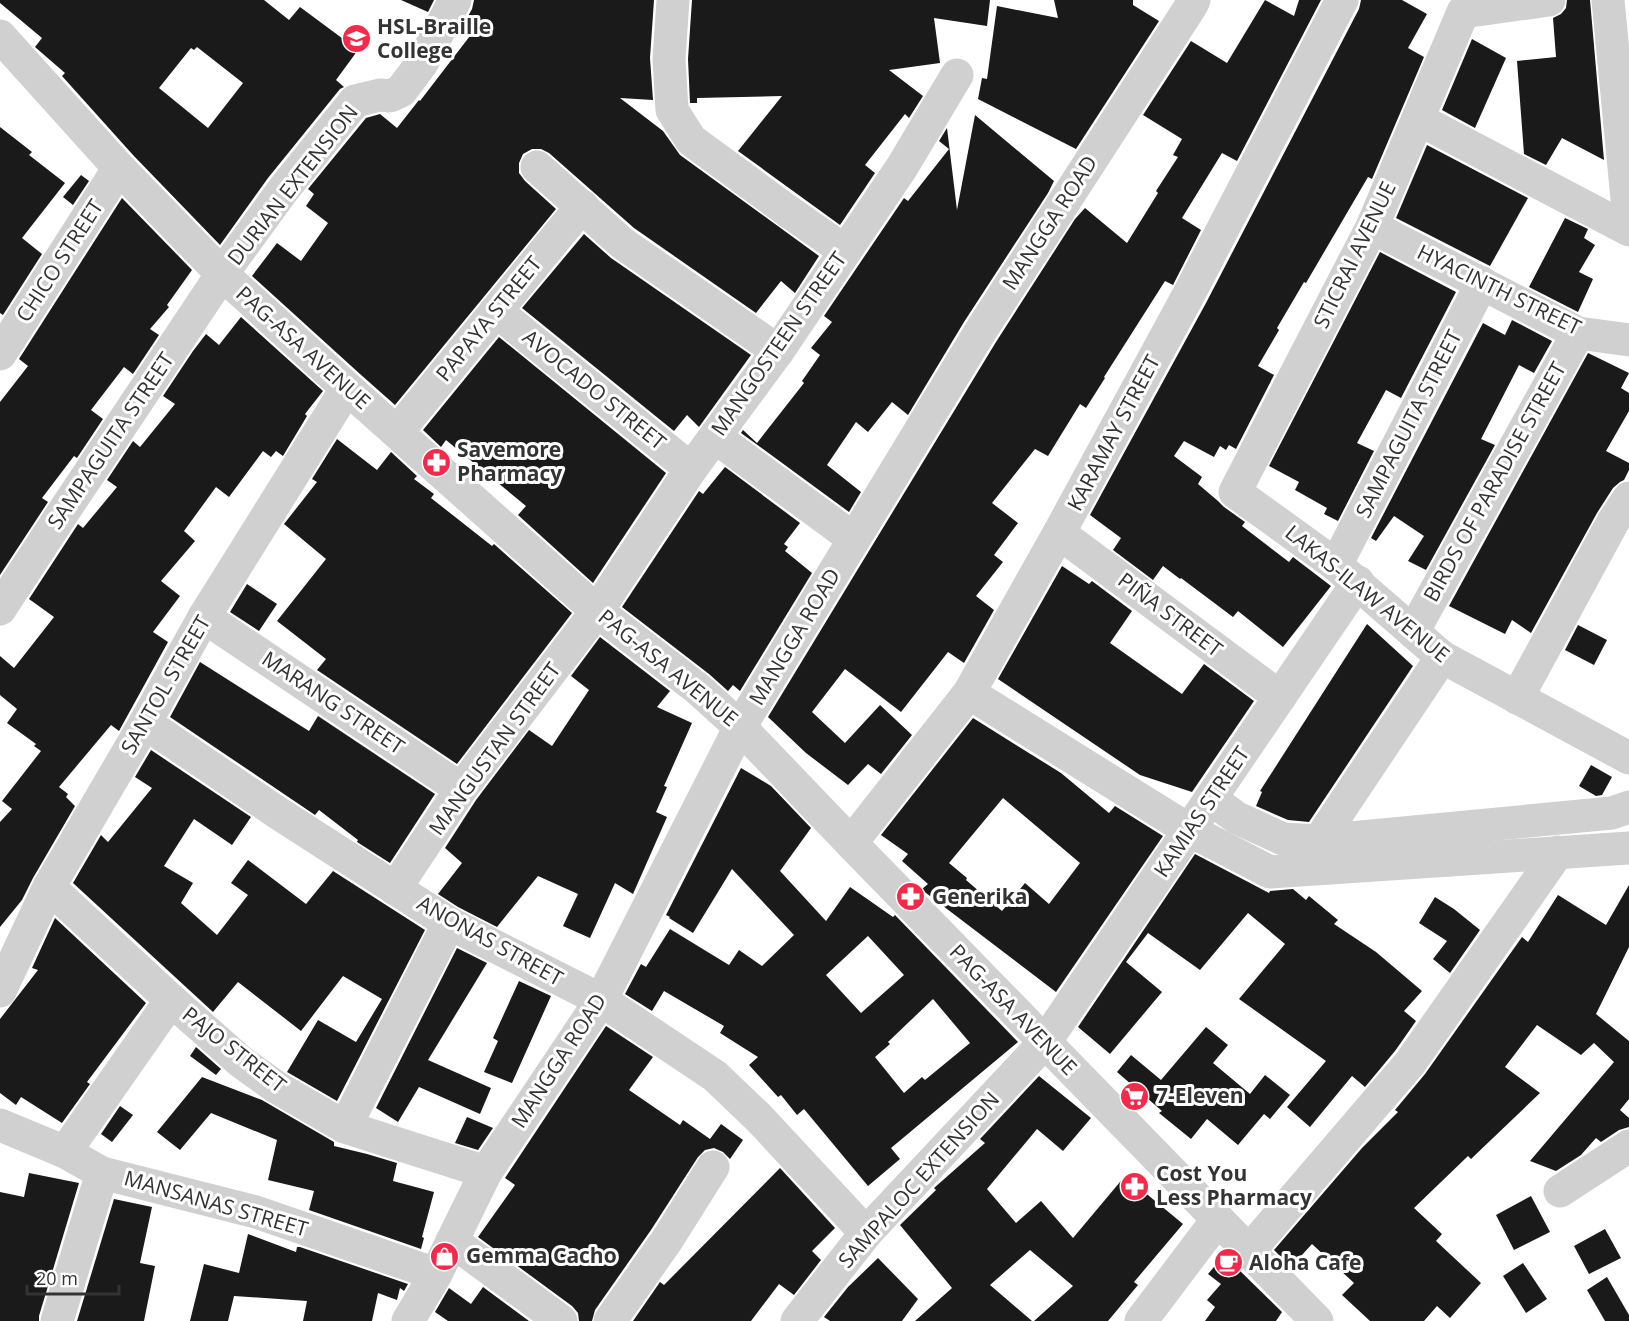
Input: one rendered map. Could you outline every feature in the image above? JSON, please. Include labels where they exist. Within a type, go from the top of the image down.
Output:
[{"type":"street","name":"DURIAN EXTENSION","points":[[222,274],[283,190],[354,102],[380,95],[390,96],[401,91],[422,63],[455,0]]},
{"type":"street","points":[[673,0],[669,59],[672,110],[691,140],[844,251]]},
{"type":"street","name":"MANGGA ROAD","points":[[408,1321],[436,1274],[486,1172],[601,1000],[740,727],[980,332],[1194,0]]},
{"type":"street","name":"KARAMAY STREET","points":[[851,843],[969,693],[1189,294],[1341,0]]},
{"type":"street","name":"STICRAI AVENUE","points":[[1235,492],[1372,227],[1463,12],[1549,0]]},
{"type":"street","points":[[1608,0],[1624,112],[1629,220]]},
{"type":"street","name":"PAG-ASA AVENUE","points":[[0,36],[119,168],[222,274],[597,611],[698,689],[740,727],[1317,1321]]},
{"type":"street","name":"MANGOSTEEN STREET","points":[[597,611],[692,470],[778,351],[902,167],[957,75]]},
{"type":"street","points":[[1418,119],[1629,230]]},
{"type":"street","points":[[537,167],[622,243],[778,351]]},
{"type":"street","name":"CHICO STREET","points":[[0,354],[119,168]]},
{"type":"street","name":"PAPAYA STREET","points":[[397,432],[582,206]]},
{"type":"street","name":"HYACINTH STREET","points":[[1372,227],[1578,333],[1629,340]]},
{"type":"street","name":"SAMPAGUITA STREET","points":[[0,609],[222,274]]},
{"type":"street","name":"SAMPAGUITA STREET","points":[[1347,574],[1482,283]]},
{"type":"street","name":"AVOCADO STREET","points":[[496,311],[692,470]]},
{"type":"street","name":"BIRDS OF PARADISE STREET","points":[[1413,632],[1578,333]]},
{"type":"street","name":"SANTOL STREET","points":[[0,991],[49,886],[146,723],[204,617],[347,388]]},
{"type":"street","points":[[715,437],[854,539]]},
{"type":"street","name":"LAKAS-ILAW AVENUE","points":[[1235,492],[1347,574],[1442,657],[1629,758]]},
{"type":"street","points":[[1517,698],[1612,522],[1629,498]]},
{"type":"street","name":"PIÑA STREET","points":[[1059,533],[1280,697]]},
{"type":"street","name":"KAMIAS STREET","points":[[1045,1042],[1280,697],[1347,574]]},
{"type":"street","name":"MANGUSTAN STREET","points":[[395,889],[461,789],[597,611]]},
{"type":"street","name":"MARANG STREET","points":[[204,617],[461,789]]},
{"type":"street","points":[[1319,841],[1442,657]]},
{"type":"street","points":[[969,693],[1190,830],[1270,872],[1629,848]]},
{"type":"street","name":"ANONAS STREET","points":[[146,723],[278,813],[449,923],[601,1000],[715,1076],[759,1118],[866,1233]]},
{"type":"street","points":[[1211,799],[1237,818],[1283,839],[1319,841],[1612,813],[1629,807]]},
{"type":"street","points":[[1248,1252],[1410,1063],[1558,852]]},
{"type":"street","name":"PAJO STREET","points":[[49,886],[171,1000],[240,1061],[276,1087],[345,1127],[486,1172]]},
{"type":"street","points":[[345,1127],[449,923]]},
{"type":"street","points":[[65,1152],[171,1000]]},
{"type":"street","name":"SAMPALOC EXTENSION","points":[[797,1321],[866,1233],[1045,1042]]},
{"type":"street","name":"MANSANAS STREET","points":[[0,1125],[65,1152],[102,1173],[256,1212],[436,1274]]},
{"type":"street","points":[[1560,1191],[1629,1146]]},
{"type":"street","points":[[610,1321],[667,1240],[714,1167]]},
{"type":"street","points":[[57,1321],[102,1173]]},
{"type":"street","points":[[1141,1321],[1218,1219]]},
{"type":"street","points":[[452,1241],[561,1321]]},
{"type":"building","points":[[0,0],[264,0],[289,20],[300,7],[358,50],[336,80],[344,87],[268,178],[220,245],[133,155],[62,76],[65,73],[35,47],[42,38],[0,3]],"holes":[[[197,47],[243,83],[208,128],[159,88],[191,48],[194,50]]]},
{"type":"building","points":[[401,0],[434,0],[428,12]]},
{"type":"building","points":[[474,0],[654,0],[650,58],[653,100],[620,98],[663,131],[680,155],[819,256],[795,293],[781,281],[756,313],[634,228],[549,153],[541,149],[532,149],[523,154],[519,163],[519,173],[556,209],[395,405],[252,276],[277,243],[301,261],[328,223],[306,206],[314,194],[308,189],[366,118],[380,114],[397,128],[473,32],[462,27],[472,9]]},
{"type":"building","points":[[692,0],[990,0],[987,26],[934,18],[940,63],[889,70],[923,96],[909,118],[905,114],[865,165],[875,173],[840,225],[738,151],[782,96],[697,98],[697,103],[690,103],[688,59]]},
{"type":"building","points":[[1054,0],[1133,0],[1133,5],[1159,21],[1076,149],[978,99],[982,78],[987,79],[997,6],[1058,18]]},
{"type":"building","points":[[1265,0],[1294,16],[1299,0],[1321,0],[1237,161],[1222,153],[1182,218],[1201,230],[1173,285],[1165,281],[1086,408],[1080,404],[1048,456],[1035,449],[992,503],[1018,523],[994,555],[1003,562],[976,596],[994,610],[964,663],[948,652],[901,712],[845,669],[812,712],[845,743],[880,705],[912,735],[881,774],[868,764],[848,785],[806,753],[768,717],[996,342],[1075,219],[1085,208],[1127,243],[1178,157],[1173,155],[1182,139],[1143,115],[1191,41],[1227,63]]},
{"type":"building","points":[[1361,0],[1402,0],[1427,14],[1408,48],[1424,57],[1372,179],[1368,177],[1277,328],[1279,330],[1258,366],[1274,375],[1236,449],[1229,445],[1226,450],[1220,446],[1214,457],[1184,441],[1174,456],[1202,477],[1198,484],[1245,522],[1242,526],[1289,562],[1293,557],[1331,586],[1283,647],[1238,611],[1233,617],[1163,566],[1153,580],[1113,550],[1121,538],[1090,515],[1206,303],[1359,9]]},
{"type":"building","points":[[1567,0],[1590,0],[1604,160],[1562,138],[1546,165],[1524,154],[1517,61],[1556,57],[1553,18],[1566,8]]},
{"type":"building","points":[[1472,39],[1506,58],[1475,128],[1442,110]]},
{"type":"building","points":[[975,115],[1054,181],[908,415],[892,402],[868,432],[856,422],[827,465],[861,492],[849,512],[741,433],[743,430],[757,443],[804,383],[802,381],[820,355],[811,348],[832,322],[824,316],[904,198],[908,201],[949,149],[939,141],[947,128],[957,210]]},
{"type":"building","points":[[0,127],[32,152],[29,155],[65,183],[22,238],[42,254],[3,315],[0,313]]},
{"type":"building","points":[[1427,145],[1528,198],[1490,266],[1396,218]]},
{"type":"building","points":[[81,175],[89,181],[73,205],[63,197]]},
{"type":"building","points":[[122,198],[192,270],[167,305],[169,307],[150,329],[159,335],[133,374],[124,367],[91,410],[103,419],[77,458],[74,456],[42,498],[48,502],[0,575],[0,402],[28,366],[19,359]]},
{"type":"building","points":[[1565,218],[1588,229],[1584,238],[1595,245],[1579,272],[1593,279],[1578,312],[1529,287]]},
{"type":"building","points":[[584,234],[611,258],[751,355],[699,427],[687,415],[674,431],[522,308]]},
{"type":"building","points":[[1380,252],[1456,292],[1401,398],[1386,390],[1357,443],[1374,451],[1338,521],[1324,514],[1327,508],[1295,490],[1299,482],[1269,466]]},
{"type":"building","points":[[241,317],[323,391],[305,414],[307,416],[283,456],[276,451],[271,457],[263,451],[229,497],[216,487],[184,531],[195,541],[161,581],[180,596],[153,632],[168,642],[119,731],[111,725],[59,787],[68,794],[66,797],[75,806],[22,900],[0,927],[0,822],[12,809],[2,801],[41,751],[34,746],[36,744],[7,723],[17,709],[0,695],[0,656],[14,668],[54,617],[29,599],[78,524],[83,528],[117,487],[107,480],[133,441],[140,447],[175,404],[163,396],[193,351],[206,334],[219,345]]},
{"type":"building","points":[[1512,320],[1552,341],[1534,373],[1519,365],[1481,439],[1495,445],[1426,570],[1408,561],[1424,536],[1394,516],[1376,541],[1371,538],[1483,323],[1505,335]]},
{"type":"building","points":[[499,337],[666,473],[593,583],[518,515],[526,506],[446,440],[441,447],[423,430]]},
{"type":"building","points":[[1588,353],[1629,373],[1621,388],[1629,393],[1629,411],[1606,451],[1629,463],[1629,470],[1624,480],[1613,488],[1597,513],[1531,633],[1512,620],[1505,634],[1449,606]]},
{"type":"building","points":[[337,439],[377,470],[391,452],[417,476],[414,479],[434,494],[431,498],[492,546],[494,544],[572,613],[457,764],[317,670],[326,659],[277,621],[326,559],[284,524],[317,482],[312,479]]},
{"type":"building","points":[[725,467],[800,523],[784,544],[788,547],[785,551],[812,573],[740,691],[733,685],[728,691],[622,607],[699,491],[703,494]]},
{"type":"building","points":[[1062,566],[1089,584],[1092,581],[1132,611],[1110,643],[1182,694],[1204,664],[1254,701],[1192,792],[1140,775],[998,679]]},
{"type":"building","points":[[247,584],[277,604],[259,631],[230,612]]},
{"type":"building","points":[[1367,624],[1413,666],[1309,822],[1288,820],[1256,806],[1262,792],[1260,791]]},
{"type":"building","points":[[1578,625],[1607,640],[1594,665],[1565,650]]},
{"type":"building","points":[[600,637],[670,691],[657,707],[692,723],[664,786],[667,787],[656,812],[667,817],[633,894],[615,883],[590,938],[563,926],[578,894],[538,876],[497,927],[438,894],[462,863],[445,848],[476,800],[529,730],[552,746],[589,690],[571,676]]},
{"type":"building","points":[[200,662],[309,731],[318,716],[435,794],[390,863],[357,842],[358,840],[319,810],[315,815],[170,717]]},
{"type":"building","points":[[973,718],[1061,773],[1109,813],[1115,806],[1163,836],[1056,992],[926,893],[922,889],[928,884],[902,861],[908,854],[881,835]],"holes":[[[1003,798],[1080,863],[1049,904],[1025,883],[1002,911],[949,863]]]},
{"type":"building","points":[[151,750],[251,817],[232,845],[194,819],[164,866],[193,883],[181,903],[217,935],[248,895],[231,883],[248,860],[306,904],[333,871],[425,930],[337,1101],[287,1072],[318,1020],[356,1042],[382,999],[343,976],[301,1031],[238,982],[213,1012],[73,883],[101,835],[108,842],[152,788],[135,777]]},
{"type":"building","points":[[1591,765],[1612,777],[1602,795],[1596,796],[1579,786]]},
{"type":"building","points":[[741,768],[771,786],[811,828],[780,871],[826,921],[850,887],[893,917],[895,915],[1018,1042],[891,1148],[900,1159],[868,1186],[804,1109],[797,1115],[781,1095],[778,1097],[749,1065],[758,1057],[720,1033],[724,1026],[664,991],[652,1011],[625,994],[641,964],[646,967],[670,929],[729,965],[739,950],[762,966],[794,935],[732,869],[693,933],[666,915]],"holes":[[[868,936],[904,975],[861,1013],[826,975]],[[933,999],[970,1043],[925,1080],[922,1077],[904,1093],[875,1057]]]},
{"type":"building","points":[[1195,854],[1269,893],[1270,891],[1293,889],[1306,900],[1309,896],[1338,920],[1334,924],[1376,952],[1422,991],[1404,1011],[1416,1021],[1395,1051],[1365,1087],[1352,1076],[1310,1127],[1287,1107],[1326,1061],[1239,999],[1285,944],[1248,913],[1200,970],[1148,933],[1126,962],[1162,992],[1110,1054],[1078,1027]]},
{"type":"building","points":[[1629,885],[1629,947],[1596,1014],[1629,1041],[1629,1099],[1620,1110],[1629,1118],[1629,1127],[1619,1130],[1601,1142],[1596,1138],[1581,1155],[1556,1171],[1530,1161],[1614,1062],[1594,1043],[1581,1055],[1537,1025],[1505,1067],[1540,1093],[1471,1159],[1468,1156],[1414,1208],[1442,1234],[1436,1241],[1481,1283],[1450,1318],[1437,1306],[1424,1321],[1370,1321],[1342,1295],[1354,1283],[1312,1244],[1291,1267],[1274,1250],[1362,1148],[1398,1112],[1395,1110],[1425,1074],[1522,937],[1528,942],[1558,895],[1606,925]]},
{"type":"building","points":[[1435,897],[1480,930],[1450,973],[1433,959],[1447,941],[1419,923]]},
{"type":"building","points":[[55,918],[146,1003],[87,1082],[90,1084],[62,1123],[21,1097],[16,1105],[0,1093],[0,1019],[38,970],[32,968]]},
{"type":"building","points":[[457,948],[487,963],[428,1060],[491,1088],[480,1114],[419,1087],[398,1122],[376,1108]]},
{"type":"building","points":[[519,981],[551,996],[512,1083],[484,1072],[498,1041],[493,1038]]},
{"type":"building","points":[[606,1026],[653,1057],[629,1090],[680,1125],[683,1120],[710,1139],[721,1124],[743,1140],[730,1159],[723,1152],[714,1148],[705,1150],[698,1157],[595,1310],[592,1321],[579,1321],[578,1313],[572,1306],[478,1237],[515,1185],[505,1178]]},
{"type":"building","points":[[1206,1027],[1228,1045],[1213,1063],[1250,1094],[1265,1075],[1290,1095],[1270,1119],[1264,1114],[1238,1145],[1207,1119],[1191,1139],[1159,1113],[1162,1111],[1117,1072],[1131,1055],[1161,1080]]},
{"type":"building","points":[[196,1047],[221,1069],[216,1075],[190,1056]]},
{"type":"building","points":[[1039,1076],[1091,1118],[1063,1151],[1037,1129],[987,1189],[1016,1223],[1041,1201],[1073,1238],[1125,1176],[1183,1224],[1134,1282],[1138,1285],[1108,1321],[1034,1321],[1073,1286],[1030,1250],[990,1285],[1032,1321],[915,1321],[952,1288],[900,1225],[936,1190],[934,1188],[985,1143],[980,1139]]},
{"type":"building","points":[[202,1077],[262,1100],[334,1142],[334,1146],[397,1163],[393,1181],[434,1192],[421,1249],[309,1210],[314,1191],[268,1180],[277,1140],[211,1113],[180,1150],[157,1132]]},
{"type":"building","points":[[120,1106],[133,1115],[112,1142],[101,1134]]},
{"type":"building","points":[[467,1117],[493,1128],[478,1150],[455,1143]]},
{"type":"building","points":[[780,1168],[835,1228],[812,1251],[821,1260],[794,1295],[779,1284],[751,1321],[633,1321],[660,1282],[664,1285]]},
{"type":"building","points":[[29,1173],[79,1183],[39,1321],[0,1321],[0,1192],[24,1197]]},
{"type":"building","points":[[1531,1196],[1550,1232],[1514,1250],[1496,1215]]},
{"type":"building","points":[[114,1199],[152,1207],[140,1263],[155,1266],[144,1321],[77,1321]]},
{"type":"building","points":[[1605,1229],[1621,1258],[1589,1274],[1574,1246]]},
{"type":"building","points":[[248,1234],[296,1252],[297,1247],[300,1247],[408,1284],[404,1291],[400,1288],[397,1300],[378,1293],[372,1321],[303,1321],[307,1301],[234,1296],[228,1321],[190,1321],[204,1264],[239,1273]]},
{"type":"building","points":[[1225,1254],[1282,1312],[1276,1321],[1205,1321],[1215,1307],[1207,1300],[1221,1284],[1208,1274]]},
{"type":"building","points":[[878,1258],[918,1299],[902,1321],[830,1321],[824,1317],[848,1287]]},
{"type":"building","points":[[1523,1263],[1547,1299],[1526,1313],[1503,1276]]},
{"type":"building","points":[[1607,1277],[1629,1315],[1629,1321],[1605,1321],[1587,1290]]},
{"type":"building","points":[[483,1287],[529,1321],[448,1321],[435,1312],[449,1288],[471,1304]]},
{"type":"place","name":"HSL-Braille College","points":[[356,39]]},
{"type":"place","name":"Savemore Pharmacy","points":[[436,462]]},
{"type":"place","name":"Generika","points":[[911,897]]},
{"type":"place","name":"7-Eleven","points":[[1135,1096]]},
{"type":"place","name":"Cost You Less Pharmacy","points":[[1135,1186]]},
{"type":"place","name":"Gemma Cacho","points":[[445,1256]]},
{"type":"place","name":"Aloha Cafe","points":[[1228,1263]]}]
